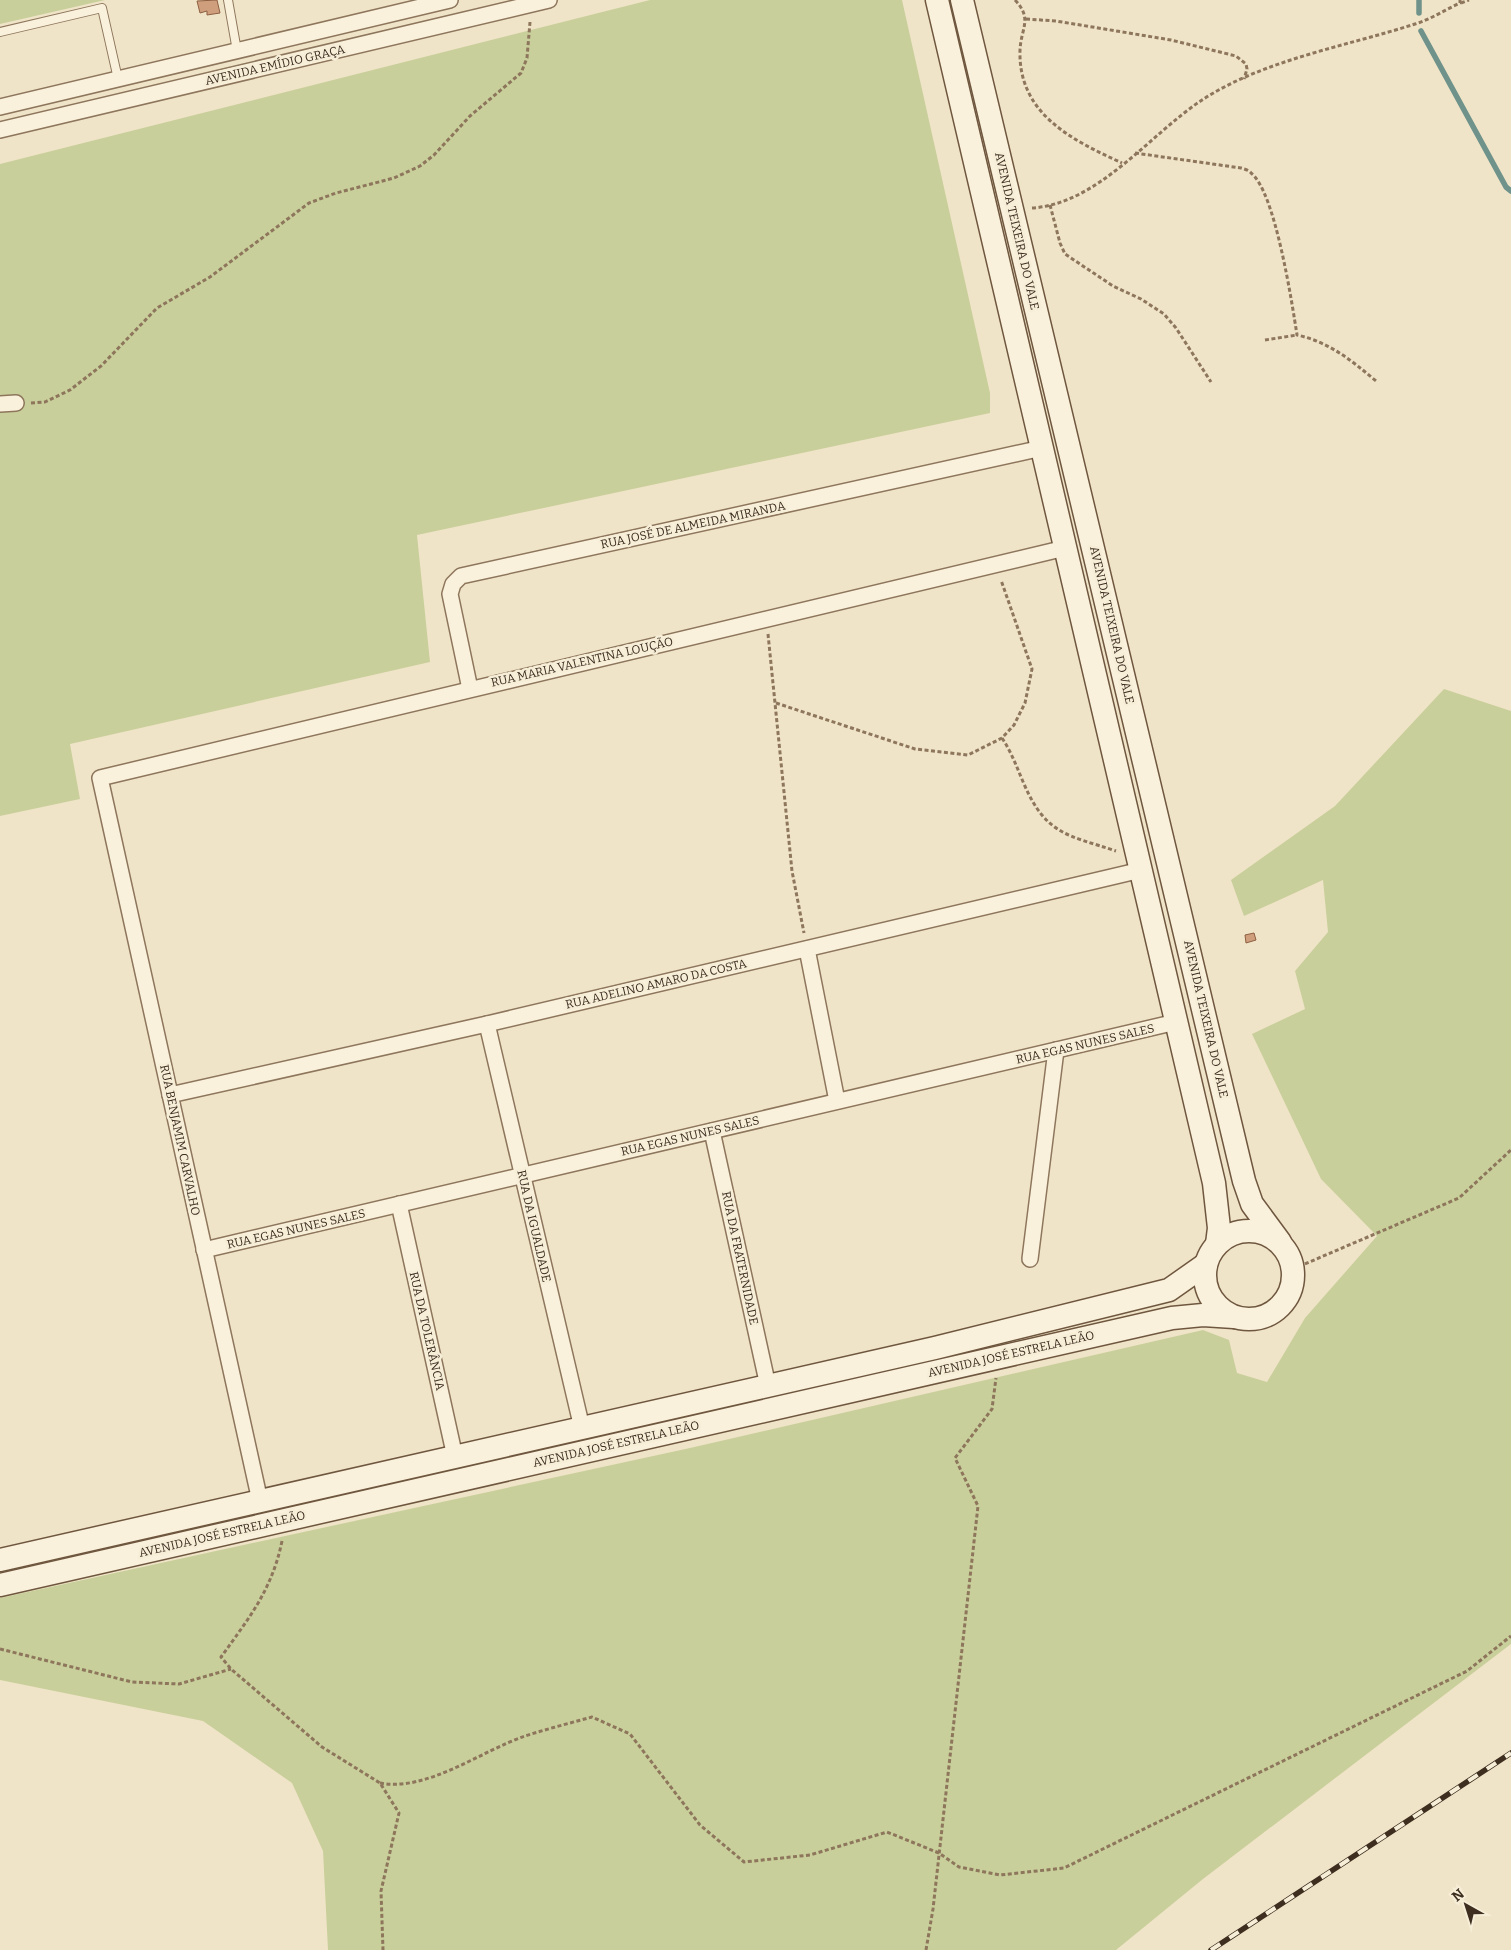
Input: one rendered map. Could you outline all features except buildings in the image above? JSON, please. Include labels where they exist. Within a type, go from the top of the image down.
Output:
[{"type":"street","name":"AVENIDA EMÍDIO GRAÇA","points":[[0,107],[450,0]]},
{"type":"street","name":"AVENIDA EMÍDIO GRAÇA","points":[[0,130],[549,0]]},
{"type":"street","name":"AVENIDA TEIXEIRA DO VALE","points":[[937,0],[1214,1183],[1219,1228],[1217,1244],[1206,1264],[1169,1290]]},
{"type":"street","name":"AVENIDA TEIXEIRA DO VALE","points":[[962,0],[1244,1181],[1252,1204],[1289,1254],[1293,1269]]},
{"type":"street","points":[[0,404],[16,404]]},
{"type":"street","name":"RUA JOSÉ DE ALMEIDA MIRANDA","points":[[470,688],[450,594],[453,584],[461,576],[1042,448]]},
{"type":"street","name":"RUA MARIA VALENTINA LOUÇÃO","points":[[100,778],[470,688],[1065,548]]},
{"type":"street","name":"RUA BENJAMIM CARVALHO","points":[[100,778],[260,1501]]},
{"type":"street","name":"RUA ADELINO AMARO DA COSTA","points":[[170,1095],[487,1024],[807,948],[1139,864]]},
{"type":"street","points":[[807,948],[837,1101]]},
{"type":"street","name":"RUA EGAS NUNES SALES","points":[[204,1250],[1176,1022]]},
{"type":"street","name":"RUA DA IGUALDADE","points":[[487,1024],[582,1428]]},
{"type":"street","points":[[1030,1259],[1056,1050]]},
{"type":"street","name":"RUA DA FRATERNIDADE","points":[[712,1131],[768,1386]]},
{"type":"street","name":"RUA DA TOLERÂNCIA","points":[[398,1204],[455,1457]]},
{"type":"street","points":[[1217,1244],[1235,1233],[1255,1231],[1268,1235],[1280,1242]]},
{"type":"street","points":[[1206,1264],[1207,1290],[1218,1306],[1234,1317],[1249,1319],[1264,1316],[1277,1309],[1287,1298],[1293,1284],[1293,1269]]},
{"type":"street","name":"AVENIDA JOSÉ ESTRELA LEÃO","points":[[0,1560],[768,1386],[1169,1290]]},
{"type":"street","name":"AVENIDA JOSÉ ESTRELA LEÃO","points":[[0,1585],[1172,1318],[1202,1315],[1234,1317]]},
{"type":"lane","points":[[228,0],[237,51]]},
{"type":"lane","points":[[0,32],[102,8],[118,79]]},
{"type":"path","points":[[1015,0],[1024,12],[1026,20],[1020,48],[1020,62],[1029,95],[1038,108],[1071,139],[1122,163]]},
{"type":"path","points":[[1012,209],[1060,204],[1085,192],[1104,180],[1122,163],[1202,100],[1244,80],[1285,62],[1416,24],[1460,2],[1469,0]]},
{"type":"path","points":[[16,404],[45,402],[70,390],[101,366],[157,308],[210,277],[309,203],[336,193],[394,178],[420,166],[434,155],[470,116],[521,73],[527,58],[530,40],[530,5]]},
{"type":"path","points":[[1026,20],[1056,21],[1171,40],[1236,56],[1246,64],[1247,69],[1244,80]]},
{"type":"path","points":[[1135,153],[1241,168],[1251,172],[1258,181],[1276,232],[1297,335]]},
{"type":"path","points":[[1050,205],[1060,243],[1065,254],[1113,286],[1141,299],[1164,314],[1176,328],[1211,382]]},
{"type":"path","points":[[1265,340],[1297,335],[1316,339],[1337,350],[1376,381]]},
{"type":"path","points":[[776,703],[915,749],[936,753],[968,755],[1002,738],[1014,725],[1025,703],[1032,669],[995,564]]},
{"type":"path","points":[[766,619],[792,871],[807,948]]},
{"type":"path","points":[[1002,738],[1011,751],[1032,802],[1058,832],[1139,864]]},
{"type":"path","points":[[1293,1269],[1459,1198],[1511,1150]]},
{"type":"path","points":[[926,1950],[933,1909],[978,1506],[955,1458],[992,1409],[999,1357]]},
{"type":"path","points":[[287,1520],[276,1568],[255,1609],[220,1657],[231,1669],[322,1747],[380,1783],[396,1786],[424,1780],[524,1737],[592,1717],[630,1734],[700,1825],[744,1862],[810,1855],[887,1832],[939,1853],[959,1867],[1000,1875],[1064,1868],[1467,1671],[1511,1636]]},
{"type":"path","points":[[0,1649],[132,1682],[179,1684],[231,1669]]},
{"type":"path","points":[[380,1783],[399,1813],[381,1891],[383,1950]]},
{"type":"green space","points":[[0,0],[105,0],[0,24]]},
{"type":"green space","points":[[650,0],[902,0],[990,393],[990,413],[417,535],[430,662],[70,744],[80,799],[0,816],[0,164]]},
{"type":"green space","points":[[1444,689],[1511,711],[1511,1644],[1203,1879],[1116,1950],[328,1950],[323,1851],[292,1783],[203,1721],[0,1680],[0,1598],[690,1448],[1203,1330],[1229,1340],[1237,1373],[1267,1382],[1305,1318],[1377,1236],[1321,1179],[1252,1034],[1305,1009],[1295,971],[1328,932],[1323,880],[1244,916],[1231,880],[1335,806]]},
{"type":"waterway","points":[[1419,0],[1419,13]]},
{"type":"waterway","points":[[1421,31],[1506,187],[1511,191]]},
{"type":"railway","points":[[1211,1950],[1511,1753]]}]
